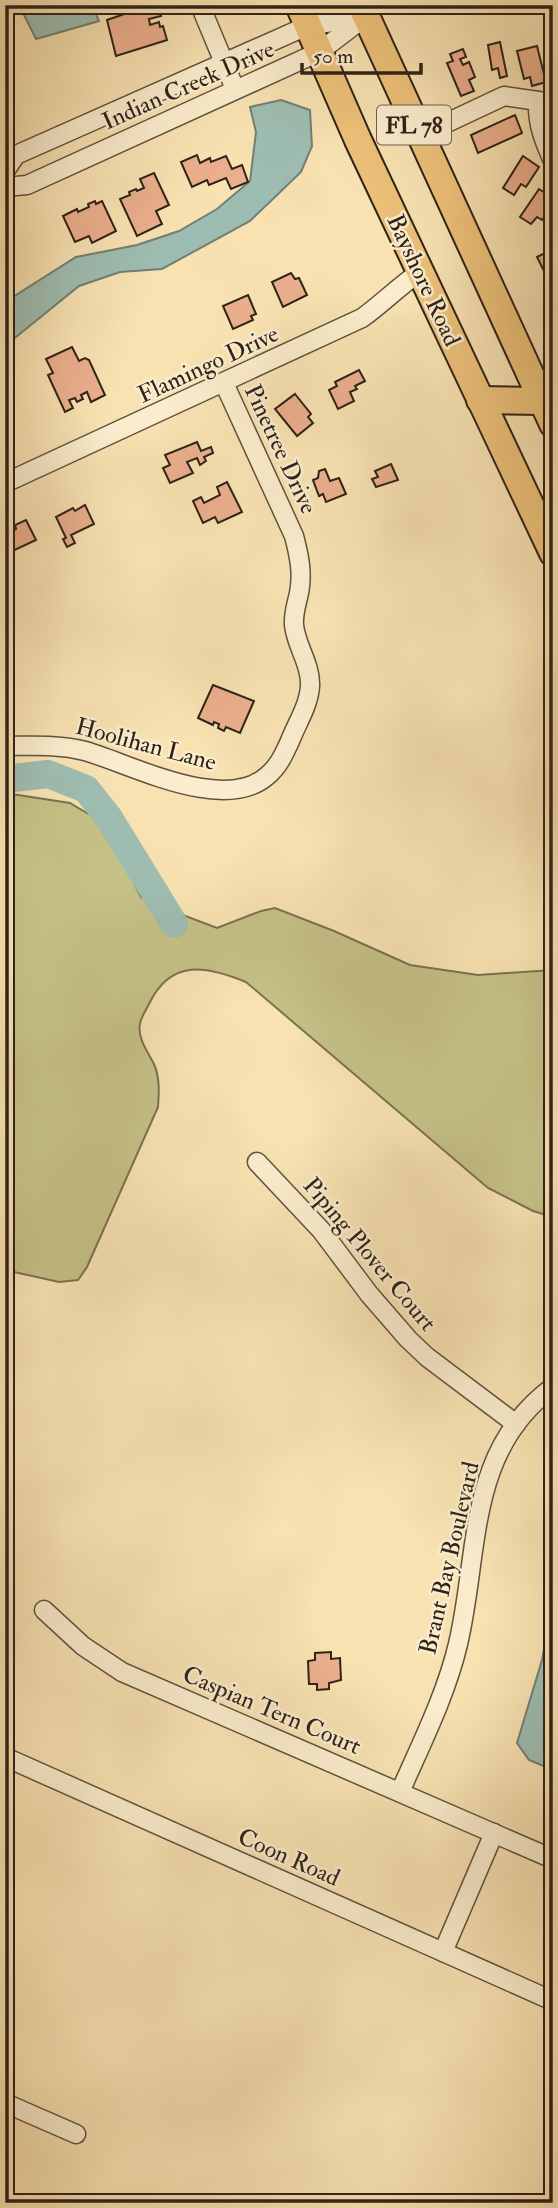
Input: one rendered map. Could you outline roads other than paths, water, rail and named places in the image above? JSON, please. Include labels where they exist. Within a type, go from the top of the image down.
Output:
[{"type":"main road","name":"FL 78","points":[[363,11],[549,410]]},
{"type":"main road","name":"Bayshore Road","points":[[303,15],[420,272],[553,553]]},
{"type":"main road","points":[[480,400],[549,410]]},
{"type":"street","points":[[200,5],[235,89]]},
{"type":"street","name":"Indian Creek Drive","points":[[5,170],[16,155],[224,62],[303,15],[363,11]]},
{"type":"street","name":"Indian Creek Drive","points":[[5,187],[27,185],[319,52],[363,11]]},
{"type":"street","points":[[419,136],[504,96],[546,103],[537,118],[542,138],[553,161]]},
{"type":"street","name":"Flamingo Drive","points":[[5,483],[362,318],[420,272]]},
{"type":"street","name":"Pinetree Drive","points":[[224,383],[294,536]]},
{"type":"street","name":"Hoolihan Lane","points":[[5,746],[84,750],[136,771],[189,785],[213,788],[233,790],[266,778],[280,762],[307,702],[310,685],[308,668],[294,624],[301,578],[301,561],[294,536]]},
{"type":"street","name":"Piping Plover Court","points":[[257,1162],[314,1221],[369,1294],[408,1339],[427,1357],[516,1424]]},
{"type":"street","name":"Brant Bay Boulevard","points":[[400,1793],[434,1713],[458,1643],[482,1499],[490,1470],[516,1424],[553,1387]]},
{"type":"street","name":"Caspian Tern Court","points":[[44,1610],[83,1646],[122,1672],[553,1859]]},
{"type":"street","name":"Coon Road","points":[[5,1758],[553,2001]]},
{"type":"street","points":[[443,1952],[495,1833]]},
{"type":"street","points":[[5,2103],[76,2134]]},
{"type":"water","points":[[19,5],[92,5],[99,21],[36,39]]},
{"type":"water","points":[[281,100],[310,110],[312,146],[301,172],[250,221],[162,269],[120,272],[79,286],[5,346],[5,302],[76,257],[137,245],[179,231],[217,209],[250,181],[256,132],[250,107]]},
{"type":"water","points":[[553,1600],[553,1770],[529,1760],[517,1743],[542,1660]]},
{"type":"waterway","points":[[5,779],[48,774],[86,789],[109,818],[174,924]]}]
